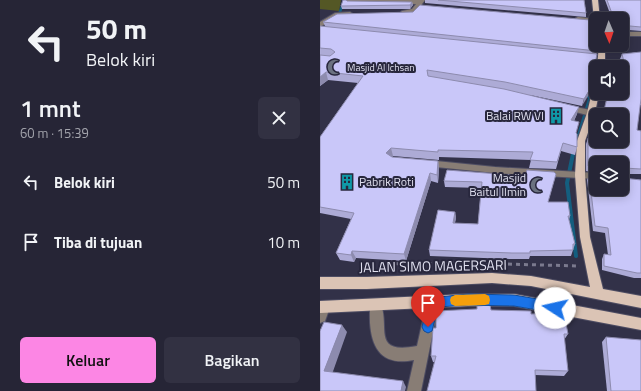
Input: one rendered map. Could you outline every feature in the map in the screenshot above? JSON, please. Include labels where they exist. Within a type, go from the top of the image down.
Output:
[{"type":"main road","points":[[594,0],[595,12]]},
{"type":"main road","points":[[602,52],[602,59]]},
{"type":"main road","points":[[592,100],[587,112],[581,141],[577,174],[585,238],[598,292]]},
{"type":"main road","name":"JALAN SIMO MAGERSARI","points":[[320,283],[367,283],[492,278],[531,281],[598,292],[641,302]]},
{"type":"main road","points":[[322,310],[468,300],[514,300],[641,324]]},
{"type":"street","points":[[348,1],[422,3]]},
{"type":"street","points":[[398,13],[413,12],[422,3]]},
{"type":"street","points":[[321,28],[338,14],[355,14]]},
{"type":"street","points":[[569,19],[589,20]]},
{"type":"street","points":[[629,34],[641,34]]},
{"type":"street","points":[[592,58],[602,59]]},
{"type":"street","points":[[561,106],[587,112]]},
{"type":"street","points":[[416,162],[495,170],[589,175]]},
{"type":"street","points":[[414,391],[433,302]]},
{"type":"street","points":[[376,306],[376,332],[382,346],[388,352],[398,355],[422,352]]},
{"type":"path","points":[[380,264],[548,264],[594,272]]},
{"type":"green space","points":[[320,0],[341,0],[339,11],[320,9]]},
{"type":"building","points":[[343,0],[412,2],[410,5],[341,6]]},
{"type":"building","points":[[438,0],[584,0],[586,13]]},
{"type":"building","points":[[607,0],[641,0],[641,27],[629,26],[629,12],[611,12]]},
{"type":"building","points":[[420,5],[589,20],[589,50],[323,22],[337,14],[413,12]]},
{"type":"building","points":[[320,26],[597,54],[596,60],[589,60],[589,91],[584,99],[505,82],[427,70],[428,76],[504,89],[579,107],[571,120],[579,122],[576,133],[577,147],[563,143],[557,162],[530,160],[533,152],[438,150],[438,152],[391,148],[386,153],[392,157],[438,161],[437,175],[430,173],[404,254],[352,251],[351,255],[336,253],[354,213],[320,207],[320,137],[363,76],[326,72],[320,77],[320,55],[330,56],[335,52],[331,49],[320,48]]},
{"type":"building","points":[[641,52],[641,99],[637,130],[641,131],[641,169],[629,168],[629,156],[589,156],[588,166],[588,138],[589,148],[629,148],[629,108],[605,108],[606,100],[629,100],[629,60],[624,60],[622,54]]},
{"type":"building","points":[[447,170],[525,176],[527,170],[554,172],[556,174],[548,202],[568,202],[570,216],[568,216],[575,244],[573,244],[573,250],[512,253],[429,250],[438,210],[455,212],[453,223],[478,224],[482,182],[444,181]]},
{"type":"building","points":[[629,179],[641,180],[641,273],[604,266],[604,254],[611,255],[608,228],[595,226],[591,196],[629,196]]},
{"type":"building","points":[[490,305],[491,310],[531,311],[531,314],[564,313],[568,334],[564,334],[568,371],[535,370],[536,391],[427,391],[436,356],[431,356],[433,328],[436,328],[436,311],[477,309],[477,306]]},
{"type":"building","points":[[324,322],[342,325],[324,371],[403,381],[401,391],[320,391],[320,331]]},
{"type":"building","points":[[606,337],[641,340],[641,391],[611,391]]},
{"type":"waterway","points":[[335,16],[340,12],[344,0]]},
{"type":"waterway","points":[[574,150],[590,97],[583,95]]},
{"type":"waterway","points":[[574,149],[567,183],[576,256]]},
{"type":"slow traffic","points":[[455,300],[485,300]]},
{"type":"place","name":"Masjid Al Ichsan","points":[[335,67]]},
{"type":"place","name":"Balai RW VI","points":[[556,116]]},
{"type":"place","name":"Pabrik Roti","points":[[347,182]]},
{"type":"place","name":"Masjid Baitul Ilmin","points":[[538,185]]},
{"type":"route","points":[[428,327],[433,302],[514,300],[555,308]]}]
